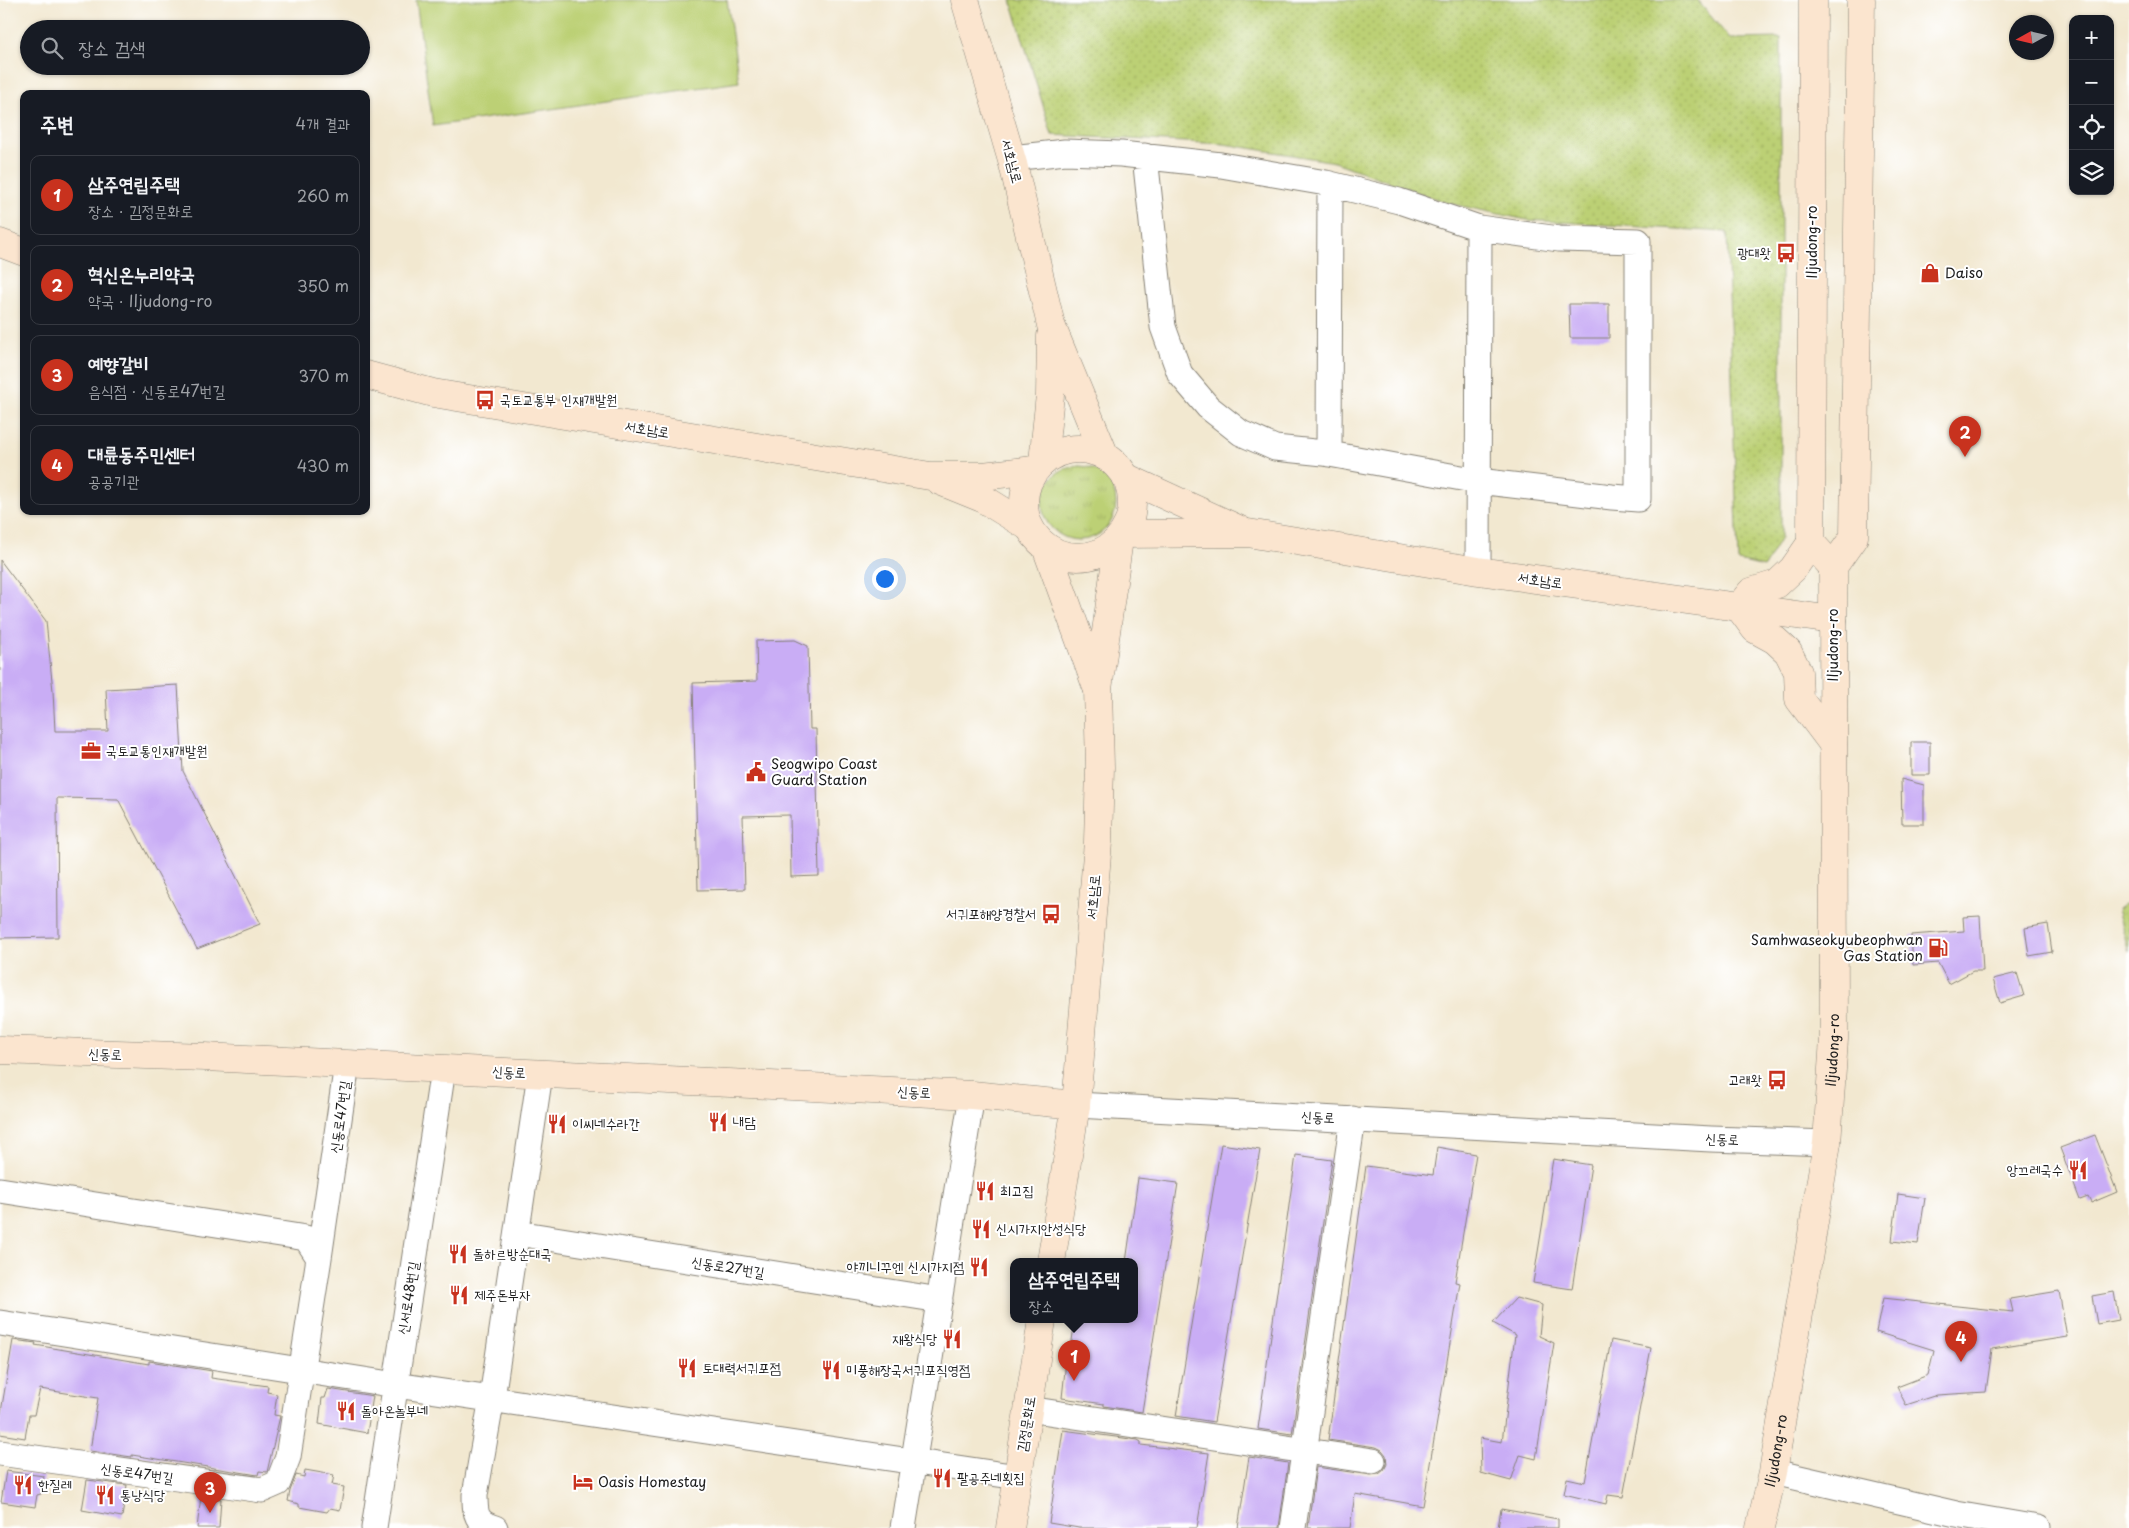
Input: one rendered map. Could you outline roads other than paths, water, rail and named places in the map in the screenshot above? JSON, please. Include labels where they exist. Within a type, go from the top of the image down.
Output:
[{"type":"main road","name":"서호남로","points":[[965,0],[1012,158],[1052,325]]},
{"type":"main road","points":[[1833,744],[1799,699],[1798,672],[1788,652],[1775,640],[1755,629],[1739,607],[1751,592],[1777,584],[1793,569],[1811,543],[1833,567],[1854,538],[1861,0]]},
{"type":"main road","name":"Iljudong-ro","points":[[1811,6],[1811,543]]},
{"type":"main road","points":[[0,243],[20,250]]},
{"type":"main road","points":[[1052,325],[1104,456]]},
{"type":"main road","points":[[1039,466],[1050,396],[1052,325]]},
{"type":"main road","name":"서호남로","points":[[370,375],[433,393],[930,476]]},
{"type":"main road","points":[[1076,449],[1088,450],[1104,456],[1114,463],[1125,477],[1130,488],[1132,506],[1130,517],[1121,536],[1098,689],[1037,537],[1024,510],[1026,486],[1039,466],[1058,452],[1076,449]]},
{"type":"main road","points":[[930,476],[983,476],[1039,466]]},
{"type":"main road","points":[[930,476],[982,498],[1066,556],[1083,558],[1095,555],[1106,550],[1121,536],[1248,534]]},
{"type":"main road","points":[[1125,477],[1248,534]]},
{"type":"main road","name":"서호남로","points":[[1248,534],[1478,571],[1833,620]]},
{"type":"main road","name":"Iljudong-ro","points":[[1760,1528],[1773,1472],[1827,1143],[1834,1039],[1833,567]]},
{"type":"main road","name":"서호남로","points":[[1076,1105],[1098,842],[1100,767],[1098,689]]},
{"type":"main road","name":"신동로","points":[[0,1050],[347,1064],[972,1095],[1076,1105]]},
{"type":"main road","points":[[1052,1258],[1076,1105]]},
{"type":"main road","name":"김정문화로","points":[[1010,1528],[1042,1323]]},
{"type":"street","points":[[1012,158],[1065,152],[1145,156],[1221,165],[1330,184],[1399,201],[1479,228],[1559,239],[1638,241],[1638,499],[1478,481],[1329,454],[1275,448],[1241,433],[1208,406],[1180,374],[1163,327],[1145,156]]},
{"type":"street","points":[[1329,454],[1330,184]]},
{"type":"street","points":[[1478,571],[1479,228]]},
{"type":"street","name":"신동로47번길","points":[[0,1453],[262,1490],[278,1483],[288,1457],[347,1064]]},
{"type":"street","name":"신서로48번길","points":[[374,1528],[443,1069]]},
{"type":"street","points":[[495,1528],[481,1523],[475,1505],[540,1074]]},
{"type":"street","points":[[903,1528],[972,1095]]},
{"type":"street","name":"신동로","points":[[1076,1105],[1711,1139],[1827,1143]]},
{"type":"street","points":[[1293,1528],[1353,1119]]},
{"type":"street","points":[[0,1190],[306,1238],[319,1258]]},
{"type":"street","name":"신동로27번길","points":[[517,1233],[940,1300]]},
{"type":"street","points":[[0,1323],[396,1385],[1018,1476]]},
{"type":"street","points":[[1028,1409],[1372,1461]]},
{"type":"street","points":[[1773,1472],[1956,1514],[2038,1528]]},
{"type":"place","name":"광대왓","points":[[1786,253]]},
{"type":"place","name":"Daiso","points":[[1930,273]]},
{"type":"place","name":"국토교통부 인재개발원","points":[[485,400]]},
{"type":"place","name":"혁신온누리약국","points":[[1965,457]]},
{"type":"place","name":"국토교통인재개발원","points":[[91,751]]},
{"type":"place","name":"Seogwipo Coast Guard Station","points":[[756,772]]},
{"type":"place","name":"서귀포해양경찰서","points":[[1051,914]]},
{"type":"place","name":"Samhwaseokyubeophwan Gas Station","points":[[1938,948]]},
{"type":"place","name":"고래왓","points":[[1777,1080]]},
{"type":"place","name":"내담","points":[[718,1122]]},
{"type":"place","name":"이씨네수라간","points":[[557,1124]]},
{"type":"place","name":"앙끄레국수","points":[[2078,1170]]},
{"type":"place","name":"최고집","points":[[985,1191]]},
{"type":"place","name":"신시가지안성식당","points":[[981,1229]]},
{"type":"place","name":"돌하르방순대국","points":[[458,1254]]},
{"type":"place","name":"야끼니꾸엔 신시가지점","points":[[979,1267]]},
{"type":"place","name":"제주돈부자","points":[[459,1295]]},
{"type":"place","name":"재왕식당","points":[[952,1339]]},
{"type":"place","name":"대륜동주민센터","points":[[1961,1362]]},
{"type":"place","name":"토대력서귀포점","points":[[687,1368]]},
{"type":"place","name":"미풍해장국서귀포직영점","points":[[831,1370]]},
{"type":"place","name":"삼주연립주택","points":[[1074,1381]]},
{"type":"place","name":"돌아온놀부네","points":[[346,1411]]},
{"type":"place","name":"팔공주네횟집","points":[[942,1478]]},
{"type":"place","name":"Oasis Homestay","points":[[583,1482]]},
{"type":"place","name":"한질레","points":[[23,1485]]},
{"type":"place","name":"통낭식당","points":[[105,1495]]},
{"type":"place","name":"예향갈비","points":[[210,1513]]}]
